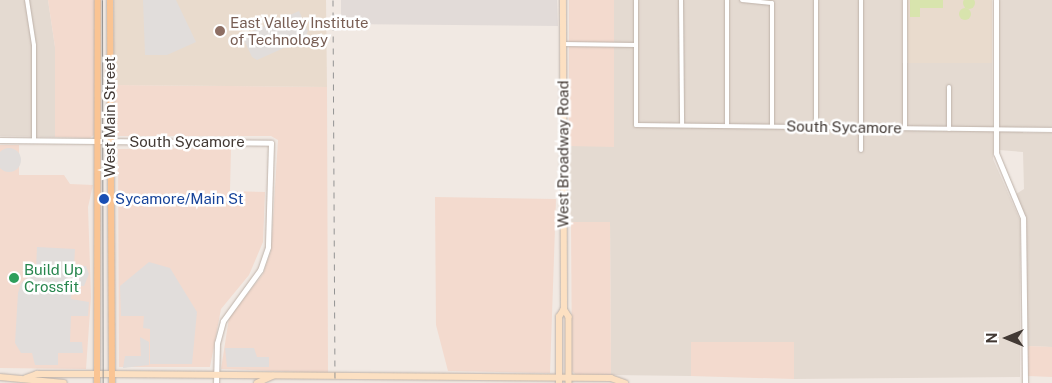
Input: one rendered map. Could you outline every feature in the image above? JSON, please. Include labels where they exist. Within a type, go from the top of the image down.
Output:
[{"type":"main road","name":"West Main Street","points":[[98,0],[109,374],[112,383]]},
{"type":"main road","name":"West Main Street","points":[[97,383],[103,142],[110,0]]},
{"type":"main road","name":"West Broadway Road","points":[[563,0],[564,308],[569,317],[569,381]]},
{"type":"main road","name":"West Broadway Road","points":[[559,380],[559,317],[564,308]]},
{"type":"main road","points":[[26,378],[37,374],[569,381],[622,378],[625,383]]},
{"type":"main road","points":[[257,383],[273,376]]},
{"type":"main road","points":[[0,378],[26,378],[64,383]]},
{"type":"street","points":[[27,0],[34,45],[34,141]]},
{"type":"street","points":[[563,44],[636,45],[636,0]]},
{"type":"street","points":[[682,0],[682,125]]},
{"type":"street","points":[[726,0],[726,126]]},
{"type":"street","points":[[742,0],[772,3],[772,126]]},
{"type":"street","points":[[816,0],[816,127]]},
{"type":"street","points":[[860,0],[861,150]]},
{"type":"street","points":[[905,0],[905,128]]},
{"type":"street","points":[[996,0],[996,129],[998,164],[1023,218],[1025,383]]},
{"type":"street","name":"South Sycamore","points":[[636,45],[636,125],[1052,130]]},
{"type":"street","points":[[949,87],[949,129]]},
{"type":"street","name":"South Sycamore","points":[[0,140],[271,143],[268,247],[260,270],[226,312],[217,342],[216,376]]},
{"type":"street","points":[[216,376],[216,383]]},
{"type":"shaded area","points":[[0,0],[48,0],[55,47],[55,137],[0,136]]},
{"type":"shaded area","points":[[48,0],[95,0],[94,135],[90,138],[55,137],[55,47]]},
{"type":"shaded area","name":"East Valley Institute of Technology","points":[[114,0],[326,0],[327,87],[114,85]]},
{"type":"shaded area","points":[[143,0],[176,0],[196,42],[167,55],[145,55]]},
{"type":"shaded area","points":[[341,0],[557,0],[558,26],[341,24]]},
{"type":"shaded area","points":[[569,0],[614,0],[614,147],[569,146]]},
{"type":"shaded area","points":[[614,0],[902,0],[902,63],[992,63],[993,159],[1020,220],[1020,377],[794,379],[794,343],[691,342],[691,376],[611,375],[610,222],[571,222],[569,146],[614,146]]},
{"type":"shaded area","points":[[907,0],[992,0],[992,63],[908,63]]},
{"type":"shaded area","points":[[999,0],[1052,0],[1052,127],[1024,127],[1023,133],[1052,133],[1052,347],[1027,346],[1027,220],[1016,194],[1024,189],[1023,152],[999,150]]},
{"type":"shaded area","points":[[299,11],[308,31],[304,39],[257,60],[252,57],[242,36]]},
{"type":"shaded area","points":[[114,85],[327,87],[328,373],[221,369],[229,318],[263,274],[271,251],[278,140],[271,136],[118,136],[115,133]]},
{"type":"shaded area","points":[[0,145],[19,145],[19,175],[64,175],[70,184],[93,185],[88,207],[91,297],[86,369],[0,368]]},
{"type":"shaded area","points":[[9,148],[14,149],[20,155],[20,165],[14,171],[9,172],[4,171],[-2,165],[-3,160],[-2,155],[4,149]]},
{"type":"shaded area","points":[[231,148],[230,191],[265,192],[263,242],[249,275],[221,309],[210,367],[119,367],[118,149]]},
{"type":"shaded area","points":[[435,197],[556,199],[550,373],[448,371],[436,325]]},
{"type":"shaded area","points":[[571,222],[610,222],[611,375],[576,375],[572,371]]},
{"type":"shaded area","points":[[37,247],[75,249],[74,266],[86,266],[89,274],[84,286],[72,286],[71,299],[89,302],[88,316],[71,316],[70,342],[82,342],[83,353],[58,353],[58,365],[35,365],[32,353],[21,353],[15,343],[18,293],[21,283],[36,270]]},
{"type":"shaded area","points":[[149,262],[170,268],[197,312],[192,364],[150,364],[150,329],[143,328],[144,316],[121,316],[120,286]]},
{"type":"shaded area","points":[[140,337],[149,342],[149,365],[123,368],[125,356],[141,356]]},
{"type":"shaded area","points":[[691,342],[794,342],[794,379],[691,376]]},
{"type":"shaded area","points":[[1027,346],[1052,347],[1052,377],[1028,376]]},
{"type":"shaded area","points":[[225,348],[254,348],[257,357],[269,357],[269,367],[227,367]]},
{"type":"green space","points":[[967,-3],[971,-3],[975,3],[971,9],[967,9],[963,5],[963,1]]},
{"type":"green space","points":[[910,0],[943,0],[943,8],[920,8],[920,17],[910,17]]},
{"type":"green space","points":[[965,8],[971,14],[965,20],[959,14]]},
{"type":"tram line","points":[[102,0],[103,383]]},
{"type":"railway","points":[[333,0],[335,383]]},
{"type":"place","name":"East Valley Institute of Technology","points":[[220,31]]},
{"type":"place","name":"Sycamore/Main St","points":[[104,199]]},
{"type":"place","name":"Build Up Crossfit","points":[[14,278]]}]
